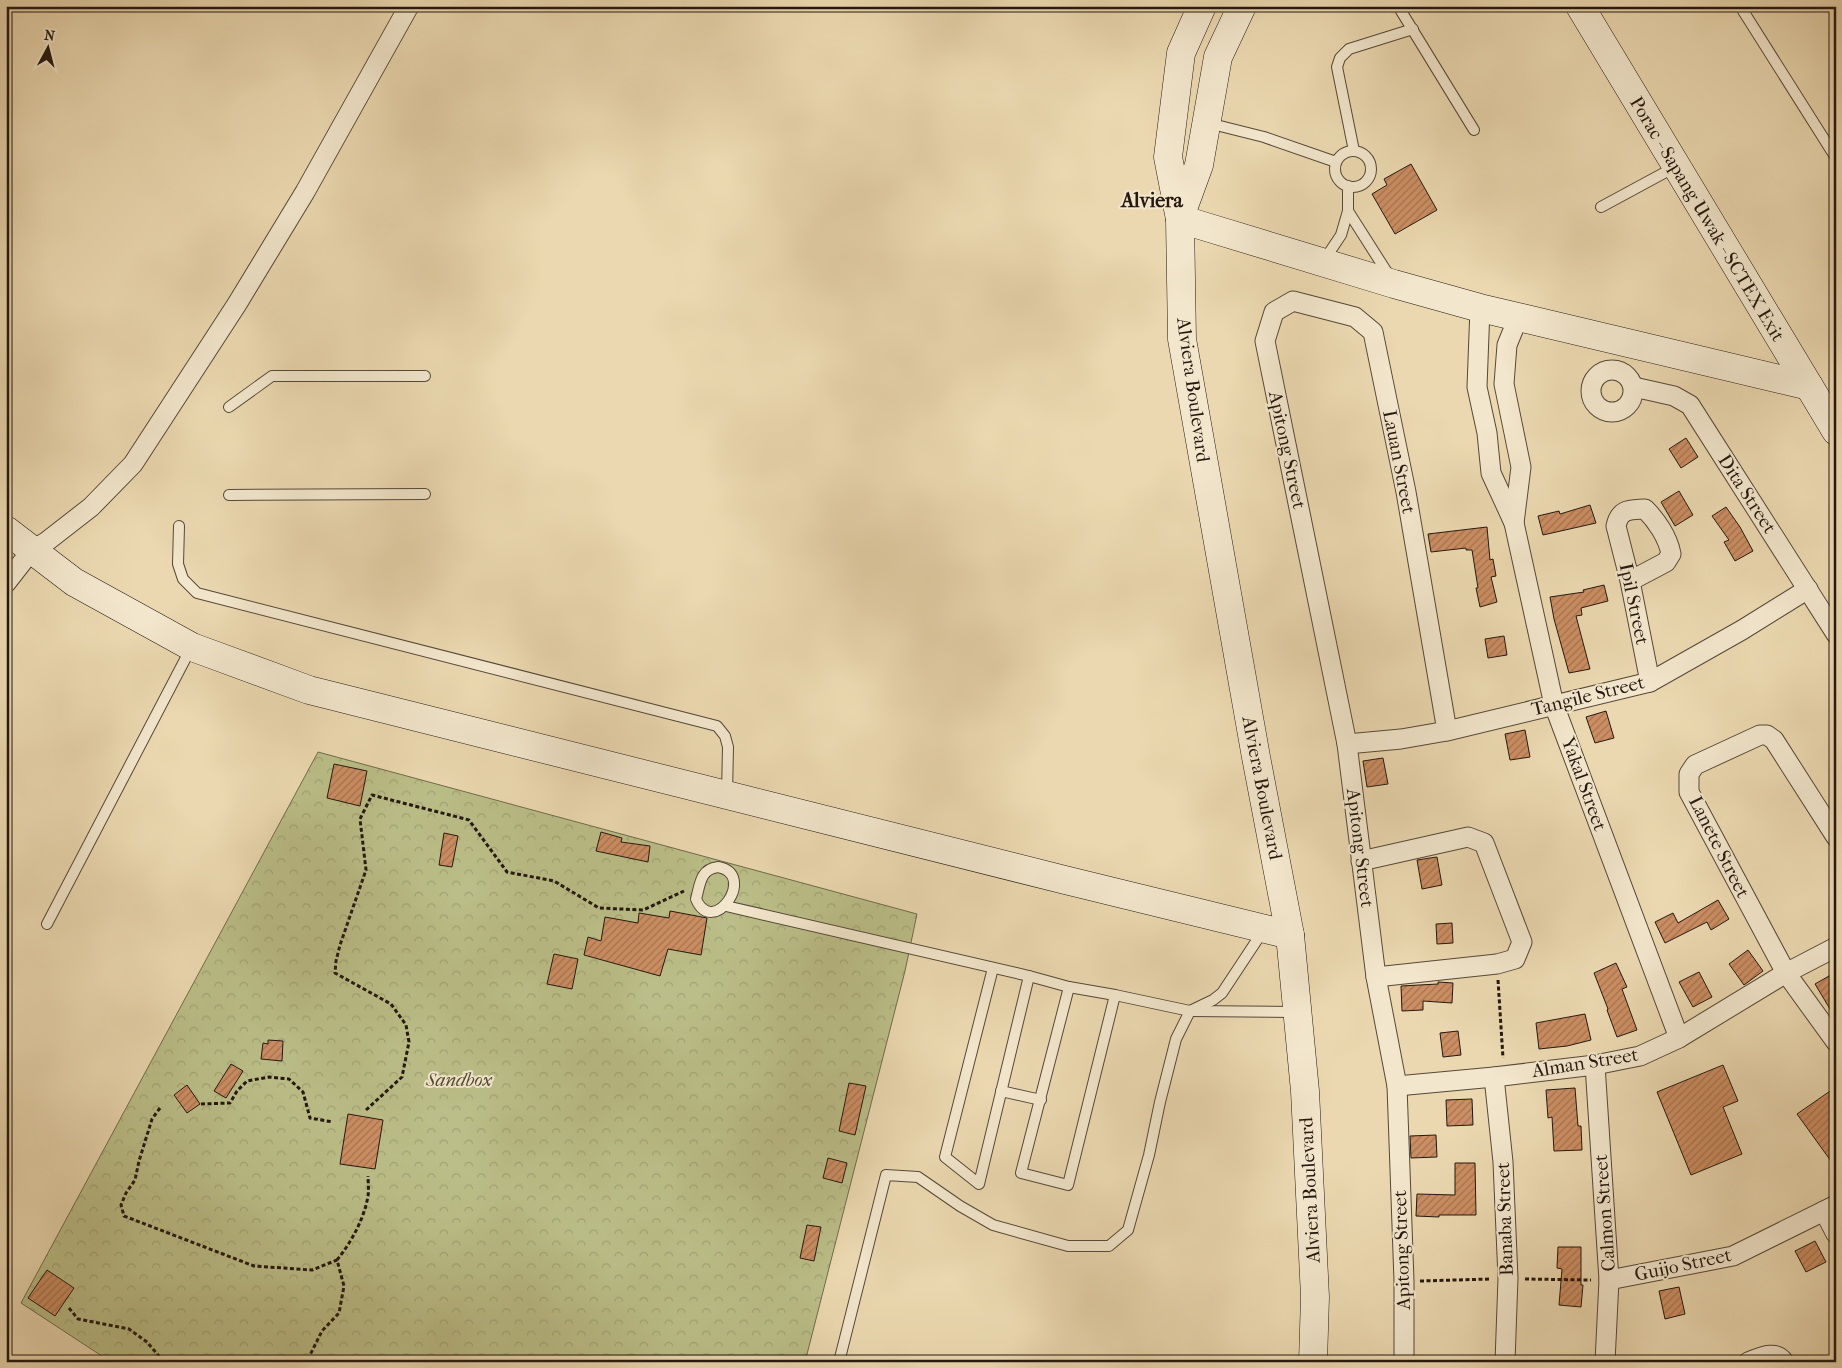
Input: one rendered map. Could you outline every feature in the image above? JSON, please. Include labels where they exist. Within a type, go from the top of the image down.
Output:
[{"type":"street","points":[[6,583],[31,551],[92,507],[133,464],[237,304],[305,192],[409,6]]},
{"type":"street","points":[[1180,219],[1168,157],[1181,53],[1202,6]]},
{"type":"street","points":[[1180,219],[1199,165],[1218,58],[1242,6]]},
{"type":"street","name":"Porac - Sapang Uwak - SCTEX Exit","points":[[1580,6],[1675,167],[1836,431]]},
{"type":"street","points":[[1180,219],[1480,308],[1808,386]]},
{"type":"street","name":"Alviera Boulevard","points":[[1180,219],[1182,339],[1254,747],[1290,935],[1305,1091],[1315,1297],[1313,1362]]},
{"type":"street","name":"Lauan Street","points":[[1265,341],[1274,312],[1292,301],[1355,318],[1373,332],[1406,492],[1447,731]]},
{"type":"street","name":"Yakal Street","points":[[1480,308],[1476,387],[1486,433],[1491,473],[1514,522],[1554,705],[1678,1038]]},
{"type":"street","name":"Yakal Street","points":[[1514,522],[1521,468],[1504,384],[1507,345],[1518,318]]},
{"type":"street","name":"Apitong Street","points":[[1265,341],[1347,744],[1376,977],[1397,1086],[1404,1281],[1404,1362]]},
{"type":"street","name":"Dita Street","points":[[1634,387],[1674,396],[1690,405],[1836,634]]},
{"type":"street","points":[[1486,433],[1512,428]]},
{"type":"street","name":"Ipil Street","points":[[1630,581],[1666,562],[1671,554],[1669,545],[1645,508],[1626,510],[1618,517],[1616,526],[1630,581],[1650,682]]},
{"type":"street","points":[[6,530],[74,582],[192,647],[309,690],[1290,935]]},
{"type":"street","name":"Tangile Street","points":[[1347,744],[1401,739],[1447,731],[1650,682],[1742,630],[1808,589]]},
{"type":"street","name":"Lanete Street","points":[[1786,973],[1689,792],[1689,774],[1695,765],[1760,735],[1767,735],[1774,740],[1836,837]]},
{"type":"street","points":[[1362,861],[1468,837],[1484,842],[1522,942],[1515,959],[1497,964],[1376,977]]},
{"type":"street","name":"Alman Street","points":[[1397,1086],[1595,1065],[1640,1056],[1678,1038],[1786,973],[1836,947]]},
{"type":"street","points":[[1786,973],[1836,1042]]},
{"type":"street","name":"Calmon Street","points":[[1595,1065],[1609,1280],[1604,1362]]},
{"type":"street","name":"Banaba Street","points":[[1494,1077],[1503,1162],[1508,1278],[1505,1362]]},
{"type":"street","points":[[1830,1208],[1836,1234]]},
{"type":"street","name":"Guijo Street","points":[[1609,1280],[1733,1256],[1830,1208]]},
{"type":"street","points":[[1748,1362],[1773,1355],[1779,1356],[1784,1362]]},
{"type":"lane","points":[[1398,6],[1474,130]]},
{"type":"lane","points":[[1740,6],[1836,158]]},
{"type":"lane","points":[[1354,151],[1338,67],[1340,58],[1349,49],[1413,30]]},
{"type":"lane","points":[[1206,123],[1264,137],[1336,162]]},
{"type":"lane","points":[[1354,151],[1362,153],[1370,165],[1368,179],[1355,187],[1341,183],[1335,170],[1336,162],[1341,156],[1347,152],[1354,151]]},
{"type":"lane","points":[[1601,207],[1675,167]]},
{"type":"lane","points":[[1322,262],[1341,235],[1348,211],[1348,186]]},
{"type":"lane","points":[[1348,211],[1394,284]]},
{"type":"lane","points":[[229,407],[272,376],[425,376]]},
{"type":"lane","points":[[229,495],[425,494]]},
{"type":"lane","points":[[179,526],[178,564],[183,579],[197,593],[717,726],[725,736],[728,747],[727,795]]},
{"type":"lane","points":[[48,924],[192,647]]},
{"type":"lane","points":[[718,867],[728,871],[732,875],[734,885],[726,906],[717,912],[702,908],[696,899],[700,883],[708,870],[718,867]]},
{"type":"lane","points":[[726,906],[1030,976],[1069,988],[1115,995],[1190,1011],[1297,1012]]},
{"type":"lane","points":[[839,1362],[886,1175],[918,1178],[993,1225],[1068,1246],[1109,1246],[1128,1230],[1149,1155],[1176,1039],[1190,1011],[1213,1000],[1222,993],[1264,930]]},
{"type":"lane","points":[[993,968],[945,1157],[979,1184],[1030,976]]},
{"type":"lane","points":[[1069,988],[1021,1173],[1068,1185],[1115,995]]},
{"type":"lane","points":[[1002,1092],[1041,1100]]},
{"type":"path","points":[[366,1110],[402,1077],[409,1042],[406,1025],[391,1004],[335,973],[340,946],[366,870],[360,819],[372,796],[469,820],[508,872],[554,881],[599,908],[643,910],[700,883]]},
{"type":"path","points":[[1494,1077],[1503,1061],[1497,964]]},
{"type":"path","points":[[201,1104],[230,1103],[237,1091],[247,1081],[269,1077],[289,1079],[303,1092],[310,1118],[333,1122]]},
{"type":"path","points":[[160,1108],[152,1119],[135,1180],[121,1204],[124,1216],[254,1266],[312,1270],[338,1260],[350,1243],[361,1218],[368,1195],[368,1176]]},
{"type":"path","points":[[310,1362],[310,1355],[322,1331],[339,1313],[344,1286],[338,1260]]},
{"type":"path","points":[[69,1308],[78,1319],[129,1330],[147,1342],[164,1362]]},
{"type":"green space","name":"Sandbox","points":[[318,752],[917,914],[905,971],[805,1362],[111,1362],[21,1303]]},
{"type":"building","points":[[1411,164],[1437,210],[1395,234],[1372,194],[1387,185],[1384,179]]},
{"type":"building","points":[[1686,438],[1698,457],[1681,468],[1669,449]]},
{"type":"building","points":[[1679,491],[1693,515],[1675,526],[1661,502]]},
{"type":"building","points":[[1590,505],[1596,523],[1543,535],[1538,516],[1559,511],[1560,514]]},
{"type":"building","points":[[1726,507],[1753,551],[1735,561],[1724,542],[1729,540],[1712,516]]},
{"type":"building","points":[[1487,527],[1490,560],[1493,559],[1496,576],[1491,577],[1497,602],[1480,607],[1472,550],[1466,550],[1466,548],[1431,552],[1428,534]]},
{"type":"building","points":[[1604,585],[1608,601],[1581,608],[1582,615],[1576,616],[1590,669],[1569,673],[1550,597],[1584,592],[1583,590]]},
{"type":"building","points":[[1504,636],[1507,655],[1488,658],[1485,639]]},
{"type":"building","points":[[1606,711],[1614,738],[1595,743],[1586,717]]},
{"type":"building","points":[[1525,730],[1530,757],[1510,760],[1505,734]]},
{"type":"building","points":[[1383,758],[1388,784],[1367,787],[1363,761]]},
{"type":"building","points":[[334,764],[367,771],[360,806],[327,798]]},
{"type":"building","points":[[601,832],[622,838],[621,842],[650,846],[648,862],[596,851]]},
{"type":"building","points":[[444,833],[458,836],[452,867],[439,865]]},
{"type":"building","points":[[1437,857],[1442,885],[1422,889],[1417,860]]},
{"type":"building","points":[[1718,900],[1729,919],[1711,930],[1707,922],[1665,943],[1655,922],[1673,913],[1678,923]]},
{"type":"building","points":[[670,911],[707,918],[701,955],[668,949],[660,976],[584,955],[588,937],[601,941],[605,917],[638,923],[639,913],[669,918]]},
{"type":"building","points":[[1452,923],[1453,943],[1437,944],[1436,924]]},
{"type":"building","points":[[1748,950],[1763,971],[1744,985],[1729,964]]},
{"type":"building","points":[[554,954],[578,959],[572,989],[547,984]]},
{"type":"building","points":[[1616,963],[1627,987],[1622,989],[1637,1030],[1617,1037],[1594,973]]},
{"type":"building","points":[[1699,972],[1712,997],[1693,1007],[1679,982]]},
{"type":"building","points":[[1836,972],[1836,1019],[1815,984]]},
{"type":"building","points":[[1438,982],[1453,983],[1452,1003],[1423,1001],[1423,1010],[1402,1011],[1401,986],[1438,984]]},
{"type":"building","points":[[1585,1014],[1591,1040],[1567,1046],[1539,1049],[1536,1023]]},
{"type":"building","points":[[1458,1031],[1461,1055],[1443,1057],[1440,1033]]},
{"type":"building","points":[[268,1040],[283,1041],[282,1061],[261,1059],[263,1043],[268,1044]]},
{"type":"building","points":[[231,1064],[243,1071],[226,1098],[214,1091]]},
{"type":"building","points":[[1723,1065],[1738,1101],[1723,1107],[1742,1154],[1691,1175],[1657,1092]]},
{"type":"building","points":[[849,1083],[866,1086],[855,1135],[839,1131]]},
{"type":"building","points":[[187,1085],[200,1104],[187,1113],[174,1095]]},
{"type":"building","points":[[1836,1087],[1836,1168],[1797,1114]]},
{"type":"building","points":[[1575,1088],[1578,1126],[1581,1126],[1582,1150],[1554,1151],[1552,1117],[1548,1118],[1546,1090]]},
{"type":"building","points":[[1472,1099],[1473,1125],[1447,1126],[1446,1100]]},
{"type":"building","points":[[348,1114],[383,1120],[375,1169],[340,1164]]},
{"type":"building","points":[[1436,1135],[1437,1157],[1411,1158],[1410,1136]]},
{"type":"building","points":[[828,1158],[847,1163],[842,1183],[823,1178]]},
{"type":"building","points":[[1455,1163],[1475,1163],[1476,1215],[1416,1216],[1417,1194],[1455,1195]]},
{"type":"building","points":[[807,1225],[821,1227],[814,1261],[800,1258]]},
{"type":"building","points":[[1815,1241],[1826,1262],[1806,1272],[1795,1251]]},
{"type":"building","points":[[1558,1247],[1581,1247],[1581,1285],[1583,1285],[1581,1307],[1559,1305],[1562,1269],[1557,1268]]},
{"type":"building","points":[[47,1270],[74,1288],[55,1316],[28,1298]]},
{"type":"building","points":[[1679,1287],[1685,1314],[1665,1319],[1659,1291]]},
{"type":"district","name":"Alviera","points":[[1152,200]]}]
